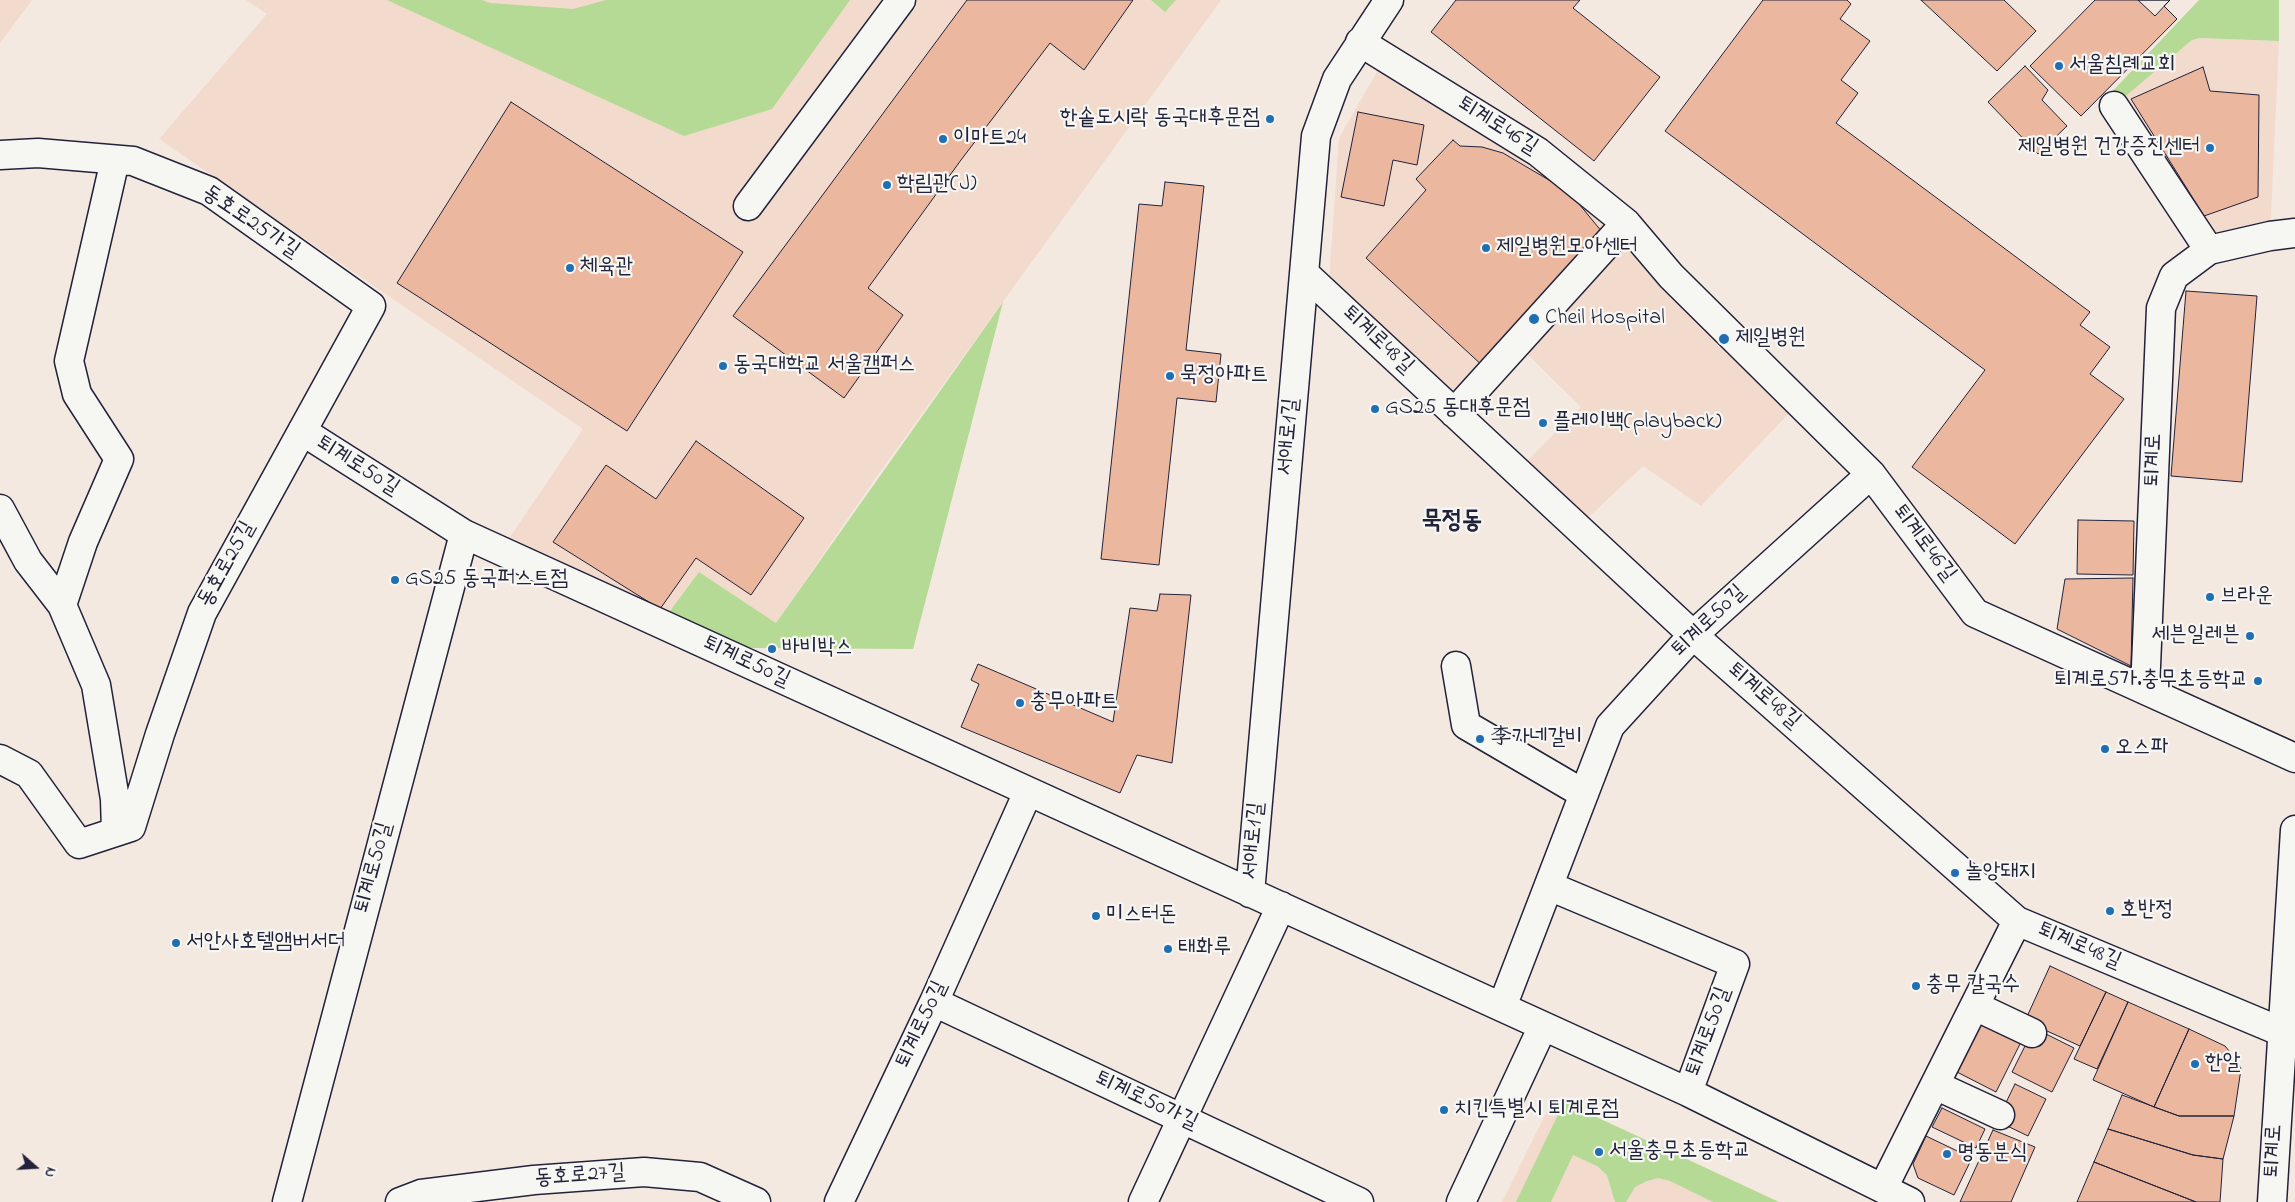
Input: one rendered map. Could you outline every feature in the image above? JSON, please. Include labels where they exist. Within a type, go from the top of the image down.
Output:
[{"type":"street","points":[[748,206],[901,0]]},
{"type":"street","name":"서애로1길","points":[[1250,893],[1316,136],[1338,79],[1360,42],[1389,0]]},
{"type":"street","name":"퇴계로46길","points":[[1360,42],[1538,152],[1626,223],[1671,276],[1871,474],[1975,613],[2295,758]]},
{"type":"street","points":[[2114,106],[2208,250]]},
{"type":"street","name":"동호로25가길","points":[[0,156],[38,153],[133,161],[209,191],[371,306]]},
{"type":"street","points":[[62,605],[83,542],[119,459],[77,394],[69,361],[115,160]]},
{"type":"street","points":[[1454,413],[1626,223]]},
{"type":"street","name":"퇴계로","points":[[2145,690],[2161,308],[2174,276],[2208,250],[2270,236],[2295,233]]},
{"type":"street","name":"퇴계로48길","points":[[1304,273],[1692,635],[2017,921],[2282,1032]]},
{"type":"street","name":"동호로25길","points":[[0,759],[29,774],[80,844],[131,827],[160,734],[202,613],[371,306]]},
{"type":"street","name":"퇴계로50길","points":[[302,431],[464,534],[1688,1092],[1910,1202]]},
{"type":"street","name":"퇴계로50길","points":[[1502,1008],[1610,726],[1692,635],[1871,474]]},
{"type":"street","points":[[0,509],[28,561],[62,605],[96,685],[115,799],[116,832]]},
{"type":"street","name":"퇴계로50길","points":[[287,1202],[464,534]]},
{"type":"street","points":[[1456,666],[1466,725],[1584,794]]},
{"type":"street","name":"퇴계로50길","points":[[839,1202],[934,1002],[1028,792]]},
{"type":"street","name":"퇴계로","points":[[2272,1202],[2295,830]]},
{"type":"street","name":"퇴계로50길","points":[[1549,886],[1735,964],[1688,1092]]},
{"type":"street","points":[[1143,1202],[1281,906]]},
{"type":"street","points":[[1883,1188],[2017,921]]},
{"type":"street","name":"퇴계로50가길","points":[[934,1002],[1359,1202]]},
{"type":"street","points":[[1975,1006],[2032,1034]]},
{"type":"street","points":[[1461,1202],[1543,1026]]},
{"type":"street","points":[[1935,1085],[2000,1115]]},
{"type":"street","name":"동호로27길","points":[[400,1202],[421,1194],[524,1181],[644,1172],[700,1177],[756,1202]]},
{"type":"shaded area","points":[[0,0],[32,0],[0,43]]},
{"type":"shaded area","name":"동국대학교 서울캠퍼스","points":[[246,0],[1221,0],[877,476],[776,623],[699,572],[664,619],[510,537],[583,429],[159,139],[267,14]]},
{"type":"shaded area","points":[[2200,38],[2279,41],[2270,236],[2209,250],[2114,106],[2171,56],[2192,40]]},
{"type":"shaded area","name":"Cheil Hospital","points":[[1378,70],[1538,152],[1794,408],[1701,506],[1643,466],[1577,528],[1517,471],[1581,407],[1517,344],[1454,413],[1328,295],[1339,138]]},
{"type":"shaded area","name":"서울충무초등학교","points":[[1554,1097],[1779,1202],[1502,1202]]},
{"type":"green space","points":[[387,0],[482,0],[490,3],[573,9],[606,0],[850,0],[772,109],[684,136]]},
{"type":"green space","points":[[1151,0],[1176,0],[1165,12]]},
{"type":"green space","points":[[2199,0],[2279,0],[2279,41],[2200,38],[2192,40],[2114,106],[2106,98]]},
{"type":"green space","points":[[1003,302],[913,649],[750,648],[664,619],[699,572],[776,623]]},
{"type":"green space","name":"서울충무초등학교","points":[[1564,1102],[1779,1202],[1713,1202],[1670,1181],[1658,1178],[1635,1187],[1626,1202],[1615,1202],[1607,1175],[1597,1166],[1573,1155],[1551,1202],[1516,1202]]},
{"type":"building","name":"학림관(J)","points":[[967,0],[1133,0],[1084,70],[1050,43],[961,160],[868,288],[903,315],[844,398],[733,316]]},
{"type":"building","points":[[1456,0],[1580,0],[1573,8],[1660,77],[1594,161],[1431,32]]},
{"type":"building","points":[[1763,0],[1847,0],[1851,4],[1840,19],[1870,41],[1841,80],[1858,93],[1836,123],[2090,312],[2080,325],[2110,347],[2090,374],[2124,399],[2015,544],[1912,467],[1985,370],[1665,131]]},
{"type":"building","points":[[1921,0],[2004,0],[2036,31],[1997,71]]},
{"type":"building","points":[[2095,0],[2170,0],[2164,6],[2177,19],[2081,116],[2030,66]]},
{"type":"building","points":[[2138,0],[2170,0],[2155,16]]},
{"type":"building","points":[[2025,66],[2048,90],[2042,100],[2067,126],[2038,154],[1988,102]]},
{"type":"building","name":"제일병원 건강증진센터","points":[[2203,67],[2210,91],[2259,95],[2258,197],[2204,216],[2131,99]]},
{"type":"building","name":"체육관","points":[[511,102],[743,252],[627,431],[397,283]]},
{"type":"building","points":[[1358,112],[1424,125],[1417,165],[1393,160],[1384,206],[1341,197]]},
{"type":"building","name":"제일병원모아센터","points":[[1453,140],[1460,146],[1482,147],[1503,153],[1554,183],[1575,199],[1607,238],[1485,368],[1366,258],[1426,190],[1416,179]]},
{"type":"building","name":"묵정아파트","points":[[1165,182],[1204,186],[1186,350],[1221,354],[1216,402],[1177,398],[1159,565],[1101,559],[1139,204],[1162,206]]},
{"type":"building","points":[[2186,291],[2257,296],[2242,482],[2171,476]]},
{"type":"building","points":[[696,441],[804,518],[751,595],[696,558],[660,609],[553,542],[606,465],[656,499]]},
{"type":"building","points":[[2078,520],[2134,521],[2133,575],[2077,574]]},
{"type":"building","points":[[2133,578],[2131,666],[2057,629],[2065,579]]},
{"type":"building","name":"충무아파트","points":[[1160,594],[1191,595],[1172,763],[1137,755],[1120,793],[961,727],[979,684],[971,680],[978,664],[1113,722],[1130,608],[1157,611]]},
{"type":"building","points":[[2050,966],[2106,992],[2080,1046],[2025,1021]]},
{"type":"building","points":[[2106,992],[2128,1002],[2097,1069],[2074,1059]]},
{"type":"building","points":[[2128,1002],[2189,1029],[2154,1107],[2093,1080]]},
{"type":"building","points":[[1984,1018],[2023,1038],[1996,1092],[1957,1072]]},
{"type":"building","points":[[2034,1028],[2074,1048],[2052,1092],[2012,1072]]},
{"type":"building","points":[[2189,1029],[2225,1046],[2241,1069],[2234,1116],[2179,1116],[2154,1107]]},
{"type":"building","points":[[2015,1084],[2046,1099],[2028,1136],[1997,1121]]},
{"type":"building","points":[[2122,1095],[2179,1116],[2234,1116],[2223,1159],[2193,1155],[2108,1129]]},
{"type":"building","points":[[1942,1108],[1985,1129],[1976,1148],[1932,1127]]},
{"type":"building","points":[[2108,1129],[2193,1155],[2223,1159],[2220,1202],[2196,1202],[2094,1162]]},
{"type":"building","points":[[1993,1130],[2035,1147],[2011,1202],[1960,1202]]},
{"type":"building","points":[[1926,1136],[1972,1158],[1954,1195],[1918,1178],[1913,1164]]},
{"type":"building","points":[[2094,1162],[2196,1202],[2077,1202]]},
{"type":"place","name":"서울침례교회","points":[[2059,66]]},
{"type":"place","name":"한솥도시락 동국대후문점","points":[[1270,119]]},
{"type":"place","name":"이마트24","points":[[943,139]]},
{"type":"place","name":"제일병원 건강증진센터","points":[[2210,148]]},
{"type":"place","name":"학림관(J)","points":[[887,185]]},
{"type":"place","name":"제일병원모아센터","points":[[1486,248]]},
{"type":"place","name":"체육관","points":[[570,268]]},
{"type":"place","name":"Cheil Hospital","points":[[1534,319]]},
{"type":"place","name":"제일병원","points":[[1724,339]]},
{"type":"place","name":"동국대학교 서울캠퍼스","points":[[723,366]]},
{"type":"place","name":"묵정아파트","points":[[1170,376]]},
{"type":"place","name":"GS25 동대후문점","points":[[1375,409]]},
{"type":"place","name":"플레이백(playback)","points":[[1543,423]]},
{"type":"place","name":"GS25 동국퍼스트점","points":[[395,580]]},
{"type":"place","name":"브라운","points":[[2210,597]]},
{"type":"place","name":"세븐일레븐","points":[[2250,636]]},
{"type":"place","name":"바비박스","points":[[772,649]]},
{"type":"place","name":"퇴계로5가.충무초등학교","points":[[2258,681]]},
{"type":"place","name":"충무아파트","points":[[1020,703]]},
{"type":"place","name":"李가네갈비","points":[[1480,739]]},
{"type":"place","name":"오스파","points":[[2105,749]]},
{"type":"place","name":"놀앙돼지","points":[[1955,873]]},
{"type":"place","name":"호반정","points":[[2110,911]]},
{"type":"place","name":"미스터돈","points":[[1096,916]]},
{"type":"place","name":"서안사호텔앰버서더","points":[[176,943]]},
{"type":"place","name":"태화루","points":[[1168,949]]},
{"type":"place","name":"충무 칼국수","points":[[1916,986]]},
{"type":"place","name":"한알","points":[[2195,1064]]},
{"type":"place","name":"치킨특별시 퇴계로점","points":[[1444,1110]]},
{"type":"place","name":"서울충무초등학교","points":[[1599,1152]]},
{"type":"place","name":"명동분식","points":[[1947,1154]]},
{"type":"district","name":"묵정동","points":[[1452,523]]}]
